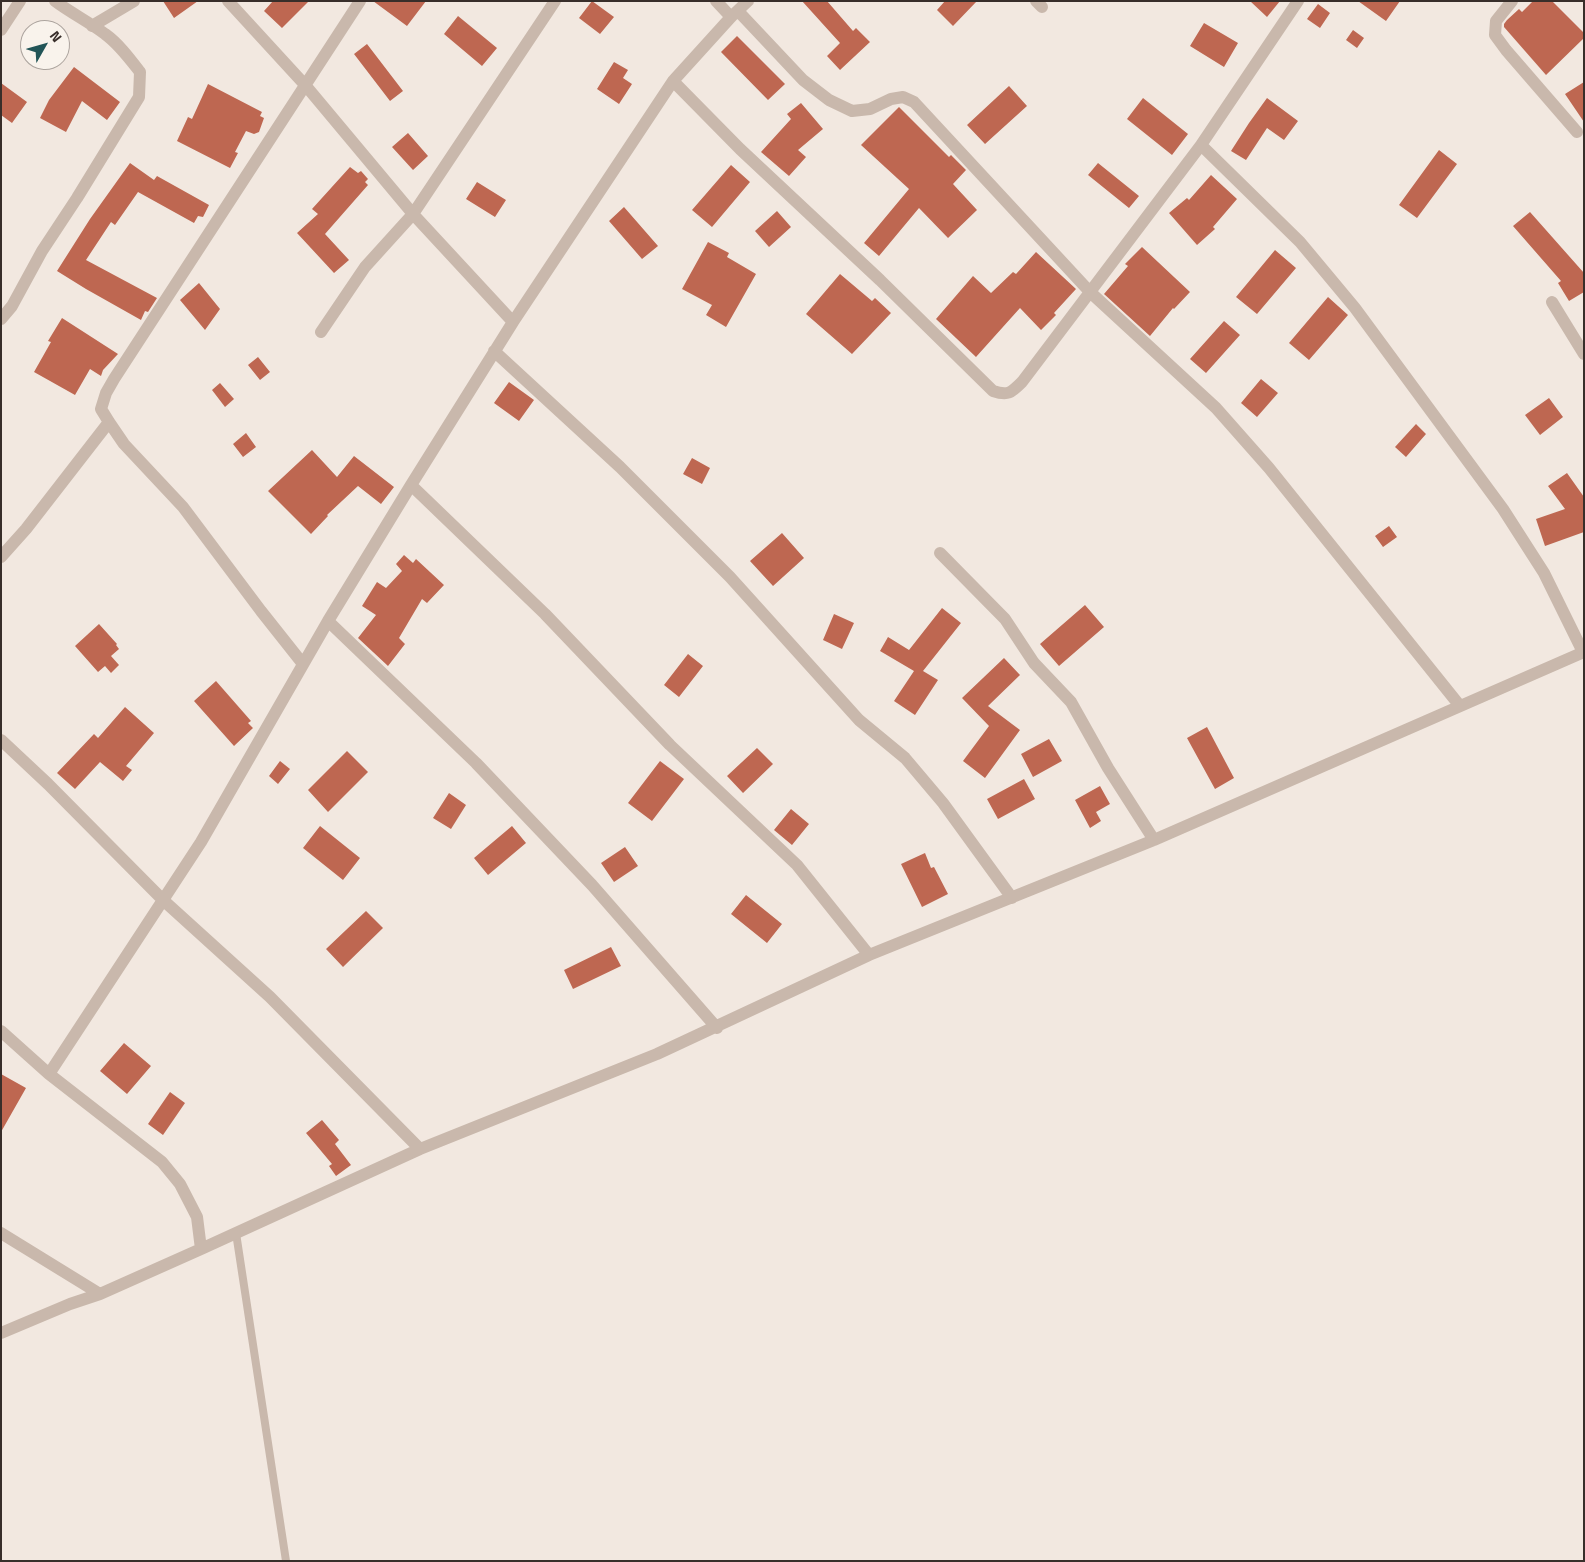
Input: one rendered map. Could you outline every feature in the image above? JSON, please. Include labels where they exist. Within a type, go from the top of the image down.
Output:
[{"type":"street","points":[[1,30],[20,1]]},
{"type":"street","points":[[1,319],[12,306],[42,251],[139,97],[140,72],[128,56],[106,35],[55,1]]},
{"type":"street","points":[[92,26],[134,1]]},
{"type":"street","points":[[228,1],[306,86],[413,214],[513,322]]},
{"type":"street","points":[[303,664],[183,507],[124,444],[101,409],[106,393],[114,379],[360,1]]},
{"type":"street","points":[[321,332],[365,267],[413,214],[555,1]]},
{"type":"street","points":[[716,1],[734,14],[803,80],[829,100],[852,111],[870,109],[891,99],[903,97],[914,102],[1090,292],[1216,408],[1269,468],[1460,706]]},
{"type":"street","points":[[49,1074],[201,842],[328,621],[494,351],[673,81],[748,1]]},
{"type":"street","points":[[673,81],[740,149],[880,280],[993,391],[1002,394],[1012,392],[1022,382],[1090,292],[1201,144],[1298,1]]},
{"type":"street","points":[[1512,1],[1496,21],[1495,35],[1577,132]]},
{"type":"street","points":[[1,1333],[70,1304],[100,1294],[420,1150],[717,1028],[869,955],[1154,840],[1584,652],[1544,573],[1508,517],[1355,308],[1300,242],[1201,144]]},
{"type":"street","points":[[1552,302],[1584,354]]},
{"type":"street","points":[[494,351],[620,467],[730,578],[859,720],[905,758],[943,803],[1012,898]]},
{"type":"street","points":[[1,557],[26,529],[109,422]]},
{"type":"street","points":[[410,485],[545,614],[670,745],[797,865],[869,955]]},
{"type":"street","points":[[940,553],[1005,619],[1034,663],[1071,702],[1108,768],[1154,840]]},
{"type":"street","points":[[328,621],[476,763],[592,885],[717,1028]]},
{"type":"street","points":[[1,740],[48,784],[163,900],[270,997],[420,1150]]},
{"type":"street","points":[[1,1030],[49,1074],[162,1162],[180,1184],[197,1218],[201,1249]]},
{"type":"street","points":[[1,1234],[100,1294]]},
{"type":"lane","points":[[236,1234],[286,1561]]},
{"type":"building","points":[[163,1],[198,1],[174,18]]},
{"type":"building","points":[[273,1],[309,1],[282,28],[264,11]]},
{"type":"building","points":[[373,1],[426,1],[407,26]]},
{"type":"building","points":[[592,1],[614,17],[600,34],[579,18]]},
{"type":"building","points":[[802,1],[827,1],[853,31],[856,28],[870,42],[840,70],[827,56],[840,43]]},
{"type":"building","points":[[945,1],[977,1],[953,26],[937,10]]},
{"type":"building","points":[[1250,1],[1280,1],[1267,17]]},
{"type":"building","points":[[1358,1],[1400,1],[1386,21]]},
{"type":"building","points":[[1533,1],[1552,1],[1584,33],[1584,38],[1546,75],[1504,27],[1507,20],[1519,9],[1522,12]]},
{"type":"building","points":[[1318,4],[1330,13],[1320,28],[1307,19]]},
{"type":"building","points":[[458,16],[497,48],[482,66],[444,34]]},
{"type":"building","points":[[1204,23],[1238,43],[1224,67],[1190,46]]},
{"type":"building","points":[[1353,30],[1364,38],[1357,48],[1346,40]]},
{"type":"building","points":[[737,36],[785,84],[768,100],[721,52]]},
{"type":"building","points":[[367,44],[403,91],[390,101],[354,54]]},
{"type":"building","points":[[614,62],[628,70],[623,78],[632,84],[619,104],[597,89]]},
{"type":"building","points":[[74,67],[120,102],[107,120],[82,101],[66,132],[40,118],[49,100]]},
{"type":"building","points":[[1584,82],[1584,122],[1565,94]]},
{"type":"building","points":[[1,83],[27,102],[12,123],[1,115]]},
{"type":"building","points":[[208,84],[262,112],[260,116],[264,118],[259,132],[254,134],[246,131],[235,152],[238,153],[230,168],[177,141],[188,117],[192,119]]},
{"type":"building","points":[[1009,86],[1027,106],[985,144],[967,125]]},
{"type":"building","points":[[1143,98],[1188,134],[1172,155],[1127,119]]},
{"type":"building","points":[[1267,98],[1298,121],[1284,140],[1267,128],[1246,160],[1231,151]]},
{"type":"building","points":[[801,103],[823,129],[798,150],[806,157],[789,176],[761,152],[791,119],[787,114]]},
{"type":"building","points":[[899,107],[949,157],[951,155],[966,170],[953,184],[977,210],[948,238],[919,208],[879,256],[864,243],[909,189],[861,145]]},
{"type":"building","points":[[408,133],[428,156],[413,170],[392,147]]},
{"type":"building","points":[[1439,150],[1457,164],[1417,218],[1399,205]]},
{"type":"building","points":[[130,163],[154,180],[157,176],[209,205],[203,217],[198,216],[194,223],[138,192],[115,225],[111,222],[86,260],[157,298],[148,312],[145,311],[141,320],[57,271],[90,219]]},
{"type":"building","points":[[1098,163],[1139,196],[1129,208],[1088,175]]},
{"type":"building","points":[[731,165],[750,182],[712,227],[692,210]]},
{"type":"building","points":[[350,167],[358,173],[361,171],[368,179],[365,182],[368,185],[325,234],[349,260],[334,273],[297,233],[318,214],[312,209]]},
{"type":"building","points":[[1211,175],[1237,199],[1213,227],[1215,229],[1197,245],[1169,213],[1187,198],[1189,200]]},
{"type":"building","points":[[477,182],[506,200],[495,217],[466,199]]},
{"type":"building","points":[[624,207],[658,246],[642,259],[609,221]]},
{"type":"building","points":[[777,211],[791,227],[769,247],[755,231]]},
{"type":"building","points":[[1530,212],[1584,273],[1584,292],[1569,301],[1558,283],[1561,281],[1513,226]]},
{"type":"building","points":[[708,242],[729,253],[727,257],[756,274],[726,327],[706,315],[712,305],[682,289]]},
{"type":"building","points":[[1142,247],[1190,292],[1173,308],[1150,336],[1104,294],[1128,266],[1125,264]]},
{"type":"building","points":[[1275,250],[1296,268],[1257,314],[1236,297]]},
{"type":"building","points":[[1036,252],[1076,289],[1054,313],[1056,315],[1041,330],[1020,308],[976,357],[936,319],[973,276],[991,293],[1013,272],[1016,274]]},
{"type":"building","points":[[840,274],[872,301],[875,298],[891,313],[852,354],[806,314]]},
{"type":"building","points":[[199,283],[220,309],[205,330],[180,300]]},
{"type":"building","points":[[1328,297],[1348,315],[1309,360],[1289,343]]},
{"type":"building","points":[[62,318],[118,354],[103,370],[101,376],[90,369],[75,395],[34,372],[51,342],[48,341]]},
{"type":"building","points":[[1224,321],[1240,335],[1206,373],[1190,359]]},
{"type":"building","points":[[258,357],[270,372],[260,380],[248,365]]},
{"type":"building","points":[[1261,379],[1278,393],[1257,417],[1241,403]]},
{"type":"building","points":[[509,382],[534,400],[519,421],[494,403]]},
{"type":"building","points":[[220,383],[234,399],[225,407],[212,390]]},
{"type":"building","points":[[1549,398],[1563,417],[1540,435],[1525,415]]},
{"type":"building","points":[[1416,424],[1426,434],[1406,457],[1395,447]]},
{"type":"building","points":[[246,433],[256,447],[243,457],[233,444]]},
{"type":"building","points":[[312,450],[337,477],[354,456],[394,487],[381,504],[358,486],[327,515],[311,534],[268,491]]},
{"type":"building","points":[[692,458],[710,468],[702,484],[683,474]]},
{"type":"building","points":[[1567,473],[1584,497],[1584,532],[1545,546],[1536,519],[1565,509],[1548,486]]},
{"type":"building","points":[[1389,526],[1397,537],[1383,547],[1375,536]]},
{"type":"building","points":[[782,533],[804,558],[773,586],[750,561]]},
{"type":"building","points":[[404,555],[413,563],[416,559],[444,585],[427,603],[422,599],[399,638],[405,644],[388,666],[358,638],[376,615],[362,606],[377,582],[386,588],[402,571],[396,564]]},
{"type":"building","points":[[1085,605],[1104,627],[1059,666],[1040,644]]},
{"type":"building","points":[[942,608],[961,623],[923,671],[938,680],[915,715],[894,701],[914,671],[880,651],[888,637],[909,650]]},
{"type":"building","points":[[834,614],[854,623],[842,649],[823,640]]},
{"type":"building","points":[[99,624],[117,644],[119,649],[111,656],[119,665],[111,673],[105,666],[98,672],[75,646]]},
{"type":"building","points":[[688,654],[703,666],[679,697],[664,685]]},
{"type":"building","points":[[1004,658],[1020,675],[988,706],[1020,730],[985,778],[963,761],[989,726],[962,698]]},
{"type":"building","points":[[216,681],[251,721],[248,723],[253,728],[234,746],[194,701]]},
{"type":"building","points":[[125,707],[154,733],[126,766],[132,770],[123,781],[100,762],[75,789],[57,773],[94,734],[98,738]]},
{"type":"building","points":[[1207,727],[1234,778],[1215,789],[1187,738]]},
{"type":"building","points":[[1049,739],[1062,761],[1033,777],[1021,754]]},
{"type":"building","points":[[757,748],[773,764],[743,793],[727,776]]},
{"type":"building","points":[[347,751],[368,772],[328,812],[308,790]]},
{"type":"building","points":[[280,761],[290,769],[278,784],[269,776]]},
{"type":"building","points":[[660,761],[684,779],[652,821],[628,803]]},
{"type":"building","points":[[1024,779],[1035,799],[998,819],[987,799]]},
{"type":"building","points":[[1100,786],[1110,804],[1096,812],[1101,821],[1090,828],[1075,800]]},
{"type":"building","points":[[449,793],[466,805],[451,829],[433,818]]},
{"type":"building","points":[[791,809],[809,824],[792,845],[774,830]]},
{"type":"building","points":[[320,826],[360,858],[343,880],[303,848]]},
{"type":"building","points":[[512,826],[526,843],[488,875],[474,858]]},
{"type":"building","points":[[625,847],[638,866],[614,882],[601,863]]},
{"type":"building","points":[[925,853],[931,868],[934,867],[948,894],[922,907],[901,864]]},
{"type":"building","points":[[746,895],[782,924],[767,943],[731,914]]},
{"type":"building","points":[[366,911],[383,928],[343,967],[326,949]]},
{"type":"building","points":[[611,947],[621,966],[573,989],[564,970]]},
{"type":"building","points":[[124,1043],[151,1066],[127,1094],[100,1071]]},
{"type":"building","points":[[1,1074],[26,1088],[1,1132]]},
{"type":"building","points":[[170,1092],[185,1103],[163,1135],[148,1124]]},
{"type":"building","points":[[322,1120],[339,1140],[335,1144],[351,1165],[336,1176],[329,1166],[332,1164],[306,1133]]}]
